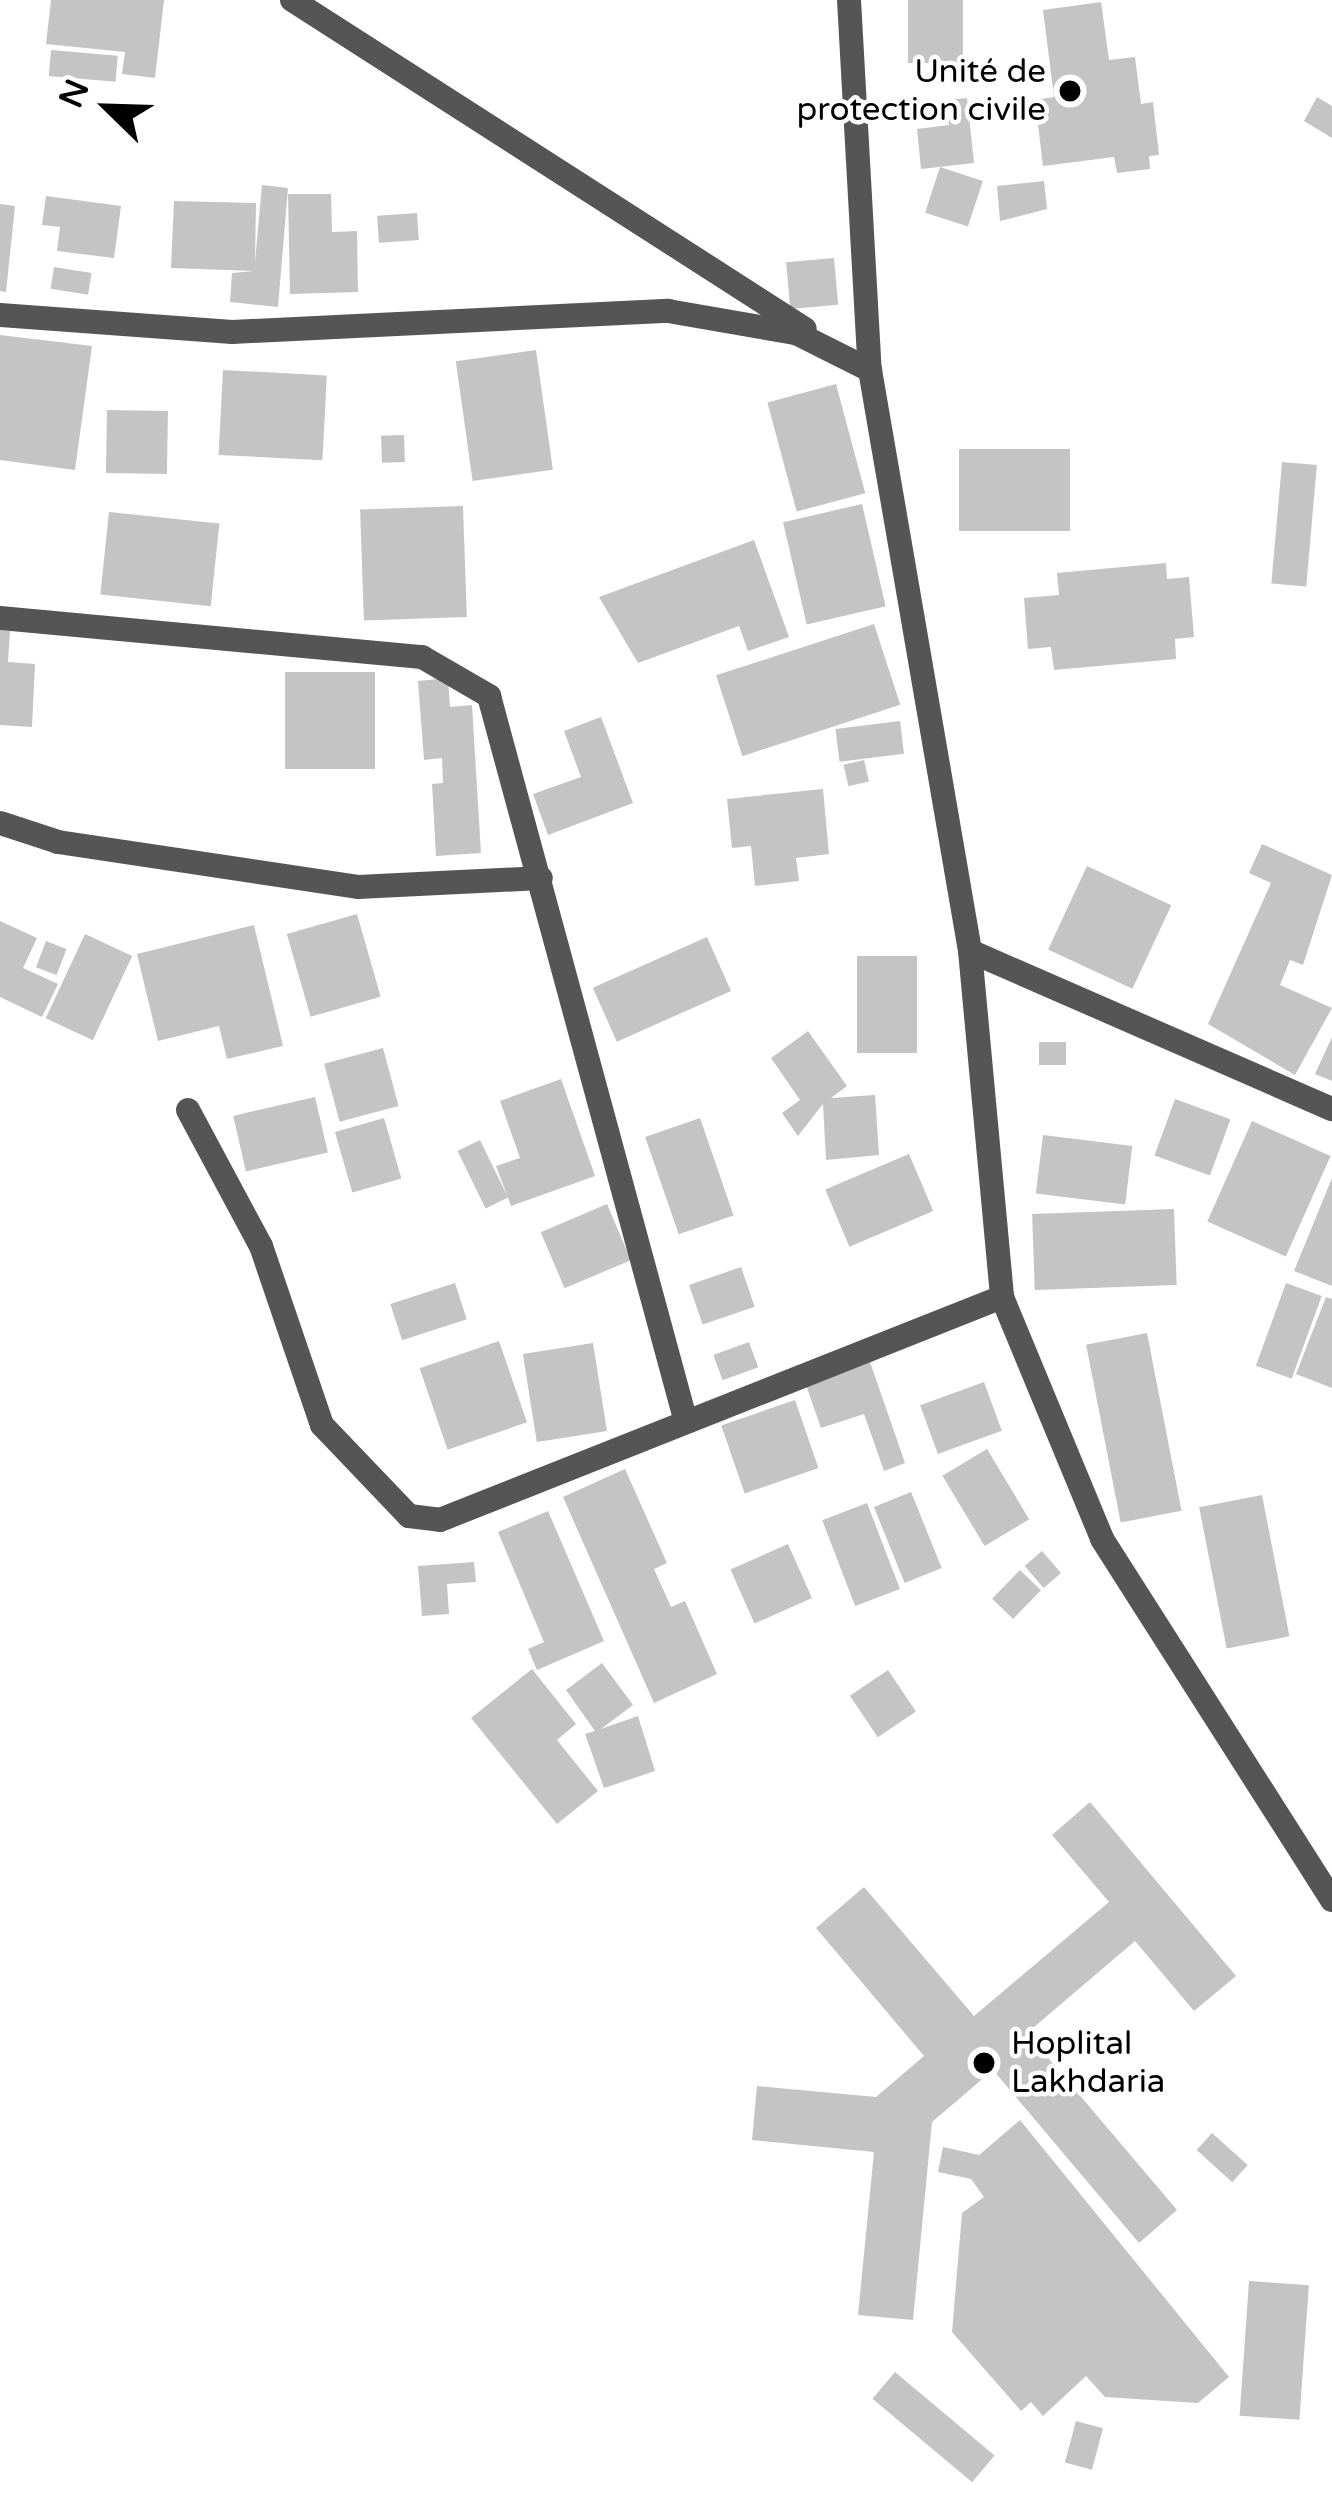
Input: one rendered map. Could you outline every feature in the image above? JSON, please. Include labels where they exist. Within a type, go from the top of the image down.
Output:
[{"type":"street","points":[[292,0],[870,370]]},
{"type":"street","points":[[849,0],[870,370],[970,951],[1002,1297],[1102,1539],[1332,1900]]},
{"type":"street","points":[[0,315],[232,332],[668,311],[826,342]]},
{"type":"street","points":[[0,618],[422,657],[465,674],[489,697],[686,1422]]},
{"type":"street","points":[[0,823],[58,842],[358,887],[541,878]]},
{"type":"street","points":[[970,951],[1332,1109]]},
{"type":"street","points":[[188,1110],[261,1246],[322,1425],[409,1516],[440,1520],[1002,1297]]},
{"type":"building","points":[[51,0],[164,0],[155,78],[122,74],[125,52],[46,44]]},
{"type":"building","points":[[908,0],[963,0],[963,63],[908,63]]},
{"type":"building","points":[[1101,2],[1109,60],[1135,57],[1141,104],[1153,102],[1159,155],[1149,156],[1150,169],[1117,173],[1114,157],[1043,166],[1035,100],[1054,97],[1043,10]]},
{"type":"building","points":[[51,50],[118,56],[115,82],[49,76]]},
{"type":"building","points":[[1317,97],[1332,106],[1332,138],[1304,121]]},
{"type":"building","points":[[967,98],[974,163],[921,169],[917,129],[949,125],[946,100]]},
{"type":"building","points":[[940,167],[983,181],[968,227],[925,213]]},
{"type":"building","points":[[1044,181],[1047,209],[1000,221],[997,186]]},
{"type":"building","points":[[262,185],[288,188],[278,307],[230,302],[232,273],[254,271],[171,268],[174,201],[256,203],[255,262]]},
{"type":"building","points":[[288,194],[331,194],[332,232],[357,231],[358,292],[290,294]]},
{"type":"building","points":[[46,196],[121,206],[114,258],[57,251],[60,227],[42,225]]},
{"type":"building","points":[[0,204],[15,206],[6,292],[0,291]]},
{"type":"building","points":[[417,213],[419,240],[379,243],[377,216]]},
{"type":"building","points":[[834,258],[838,305],[790,309],[786,262]]},
{"type":"building","points":[[54,267],[92,273],[88,295],[51,289]]},
{"type":"building","points":[[0,335],[92,346],[75,470],[0,460]]},
{"type":"building","points":[[536,350],[553,470],[473,481],[456,361]]},
{"type":"building","points":[[223,370],[327,375],[322,460],[219,455]]},
{"type":"building","points":[[836,384],[865,493],[797,512],[767,402]]},
{"type":"building","points":[[107,410],[168,411],[167,474],[106,473]]},
{"type":"building","points":[[404,435],[405,462],[382,463],[381,436]]},
{"type":"building","points":[[959,449],[1070,449],[1070,531],[959,531]]},
{"type":"building","points":[[1282,462],[1317,465],[1306,587],[1271,584]]},
{"type":"building","points":[[862,504],[886,606],[807,625],[783,522]]},
{"type":"building","points":[[463,506],[467,617],[364,621],[360,510]]},
{"type":"building","points":[[109,512],[219,524],[211,606],[100,595]]},
{"type":"building","points":[[754,540],[789,637],[748,651],[739,626],[638,663],[599,597]]},
{"type":"building","points":[[1166,563],[1167,579],[1189,577],[1194,637],[1175,639],[1176,659],[1054,670],[1051,647],[1028,649],[1024,598],[1059,595],[1057,573]]},
{"type":"building","points":[[874,624],[900,705],[742,756],[716,675]]},
{"type":"building","points":[[0,630],[10,631],[8,662],[35,664],[32,727],[0,725]]},
{"type":"building","points":[[285,672],[375,672],[375,769],[285,769]]},
{"type":"building","points":[[448,678],[450,707],[472,705],[481,853],[436,856],[432,784],[443,783],[442,758],[424,760],[418,681]]},
{"type":"building","points":[[601,717],[633,803],[548,835],[533,794],[581,777],[564,731]]},
{"type":"building","points":[[900,721],[904,754],[840,762],[835,729]]},
{"type":"building","points":[[864,760],[869,781],[848,786],[844,765]]},
{"type":"building","points":[[823,789],[829,854],[796,858],[799,881],[755,886],[751,846],[732,848],[727,799]]},
{"type":"building","points":[[1262,844],[1332,875],[1303,965],[1290,960],[1280,985],[1332,1008],[1295,1075],[1208,1024],[1271,883],[1249,873]]},
{"type":"building","points":[[1087,866],[1171,905],[1132,989],[1048,949]]},
{"type":"building","points":[[357,914],[381,997],[311,1017],[287,934]]},
{"type":"building","points":[[0,921],[37,938],[23,968],[58,984],[42,1017],[0,997]]},
{"type":"building","points":[[254,925],[283,1046],[227,1059],[219,1026],[158,1041],[137,954]]},
{"type":"building","points":[[85,934],[132,956],[93,1040],[46,1018]]},
{"type":"building","points":[[707,937],[731,991],[617,1042],[593,988]]},
{"type":"building","points":[[46,941],[67,949],[57,975],[36,967]]},
{"type":"building","points":[[857,956],[917,956],[917,1053],[857,1053]]},
{"type":"building","points":[[808,1031],[847,1086],[831,1098],[875,1095],[879,1155],[826,1160],[823,1104],[798,1136],[782,1113],[800,1100],[771,1058]]},
{"type":"building","points":[[1332,1037],[1332,1081],[1315,1074]]},
{"type":"building","points":[[1039,1042],[1066,1042],[1066,1065],[1039,1065]]},
{"type":"building","points":[[383,1048],[399,1106],[340,1122],[324,1064]]},
{"type":"building","points":[[561,1079],[595,1176],[511,1206],[496,1166],[520,1158],[500,1101]]},
{"type":"building","points":[[315,1097],[328,1153],[246,1171],[233,1116]]},
{"type":"building","points":[[1175,1099],[1230,1119],[1210,1176],[1154,1155]]},
{"type":"building","points":[[384,1118],[401,1179],[352,1193],[335,1132]]},
{"type":"building","points":[[700,1118],[734,1215],[679,1234],[645,1137]]},
{"type":"building","points":[[1252,1121],[1331,1156],[1286,1256],[1207,1221]]},
{"type":"building","points":[[1043,1135],[1132,1146],[1125,1205],[1036,1194]]},
{"type":"building","points":[[480,1140],[508,1198],[486,1208],[458,1151]]},
{"type":"building","points":[[909,1154],[933,1211],[849,1247],[825,1190]]},
{"type":"building","points":[[1332,1178],[1332,1286],[1294,1271]]},
{"type":"building","points":[[607,1204],[631,1260],[565,1288],[541,1232]]},
{"type":"building","points":[[1174,1209],[1177,1285],[1035,1290],[1032,1214]]},
{"type":"building","points":[[741,1267],[755,1307],[703,1325],[689,1285]]},
{"type":"building","points":[[455,1283],[467,1319],[402,1340],[390,1304]]},
{"type":"building","points":[[1286,1283],[1322,1296],[1292,1379],[1256,1366]]},
{"type":"building","points":[[1326,1297],[1332,1299],[1332,1388],[1296,1374]]},
{"type":"building","points":[[1147,1333],[1182,1511],[1121,1523],[1086,1345]]},
{"type":"building","points":[[499,1341],[527,1422],[448,1450],[420,1368]]},
{"type":"building","points":[[749,1342],[758,1367],[723,1380],[713,1355]]},
{"type":"building","points":[[593,1343],[607,1431],[537,1442],[523,1354]]},
{"type":"building","points":[[870,1362],[905,1463],[884,1471],[864,1414],[821,1428],[806,1385]]},
{"type":"building","points":[[984,1382],[1002,1431],[938,1454],[920,1405]]},
{"type":"building","points":[[795,1400],[818,1468],[745,1493],[721,1425]]},
{"type":"building","points":[[987,1449],[1029,1519],[985,1546],[942,1476]]},
{"type":"building","points":[[625,1469],[667,1563],[654,1569],[671,1607],[685,1601],[717,1674],[654,1703],[563,1497]]},
{"type":"building","points":[[911,1492],[942,1568],[905,1583],[874,1507]]},
{"type":"building","points":[[1262,1495],[1289,1636],[1227,1649],[1199,1507]]},
{"type":"building","points":[[867,1503],[900,1589],[855,1606],[822,1520]]},
{"type":"building","points":[[548,1511],[604,1641],[537,1670],[528,1649],[544,1642],[498,1532]]},
{"type":"building","points":[[788,1544],[812,1598],[754,1624],[730,1570]]},
{"type":"building","points":[[1042,1551],[1061,1573],[1044,1588],[1025,1566]]},
{"type":"building","points":[[474,1562],[476,1582],[447,1584],[449,1614],[422,1616],[418,1566]]},
{"type":"building","points":[[1020,1570],[1041,1590],[1013,1619],[992,1599]]},
{"type":"building","points":[[602,1663],[633,1705],[601,1729],[638,1716],[655,1771],[604,1788],[585,1734],[595,1731],[566,1690]]},
{"type":"building","points":[[532,1669],[576,1724],[557,1740],[598,1791],[557,1824],[471,1718]]},
{"type":"building","points":[[888,1670],[916,1711],[878,1737],[850,1696]]},
{"type":"building","name":"Hoplital Lakhdaria","points":[[1090,1802],[1236,1976],[1194,2011],[1135,1941],[1027,2033],[1177,2210],[1139,2243],[993,2070],[932,2122],[913,2320],[858,2315],[874,2152],[752,2140],[757,2086],[876,2097],[924,2056],[816,1928],[864,1887],[974,2016],[1109,1902],[1052,1835]]},
{"type":"building","name":"Hoplital Lakhdaria","points":[[1020,2120],[1229,2377],[1198,2403],[1105,2397],[1086,2376],[1043,2416],[1031,2402],[1021,2411],[952,2332],[962,2213],[984,2197],[971,2179],[938,2172],[943,2147],[979,2155]]},
{"type":"building","points":[[1212,2133],[1248,2165],[1232,2182],[1197,2150]]},
{"type":"building","points":[[1249,2281],[1309,2285],[1299,2420],[1240,2416]]},
{"type":"building","points":[[895,2372],[995,2456],[972,2482],[873,2399]]},
{"type":"building","points":[[1076,2421],[1103,2428],[1092,2470],[1065,2463]]},
{"type":"place","name":"Unité de protection civile","points":[[1070,91]]},
{"type":"place","name":"Hoplital Lakhdaria","points":[[984,2063]]}]
